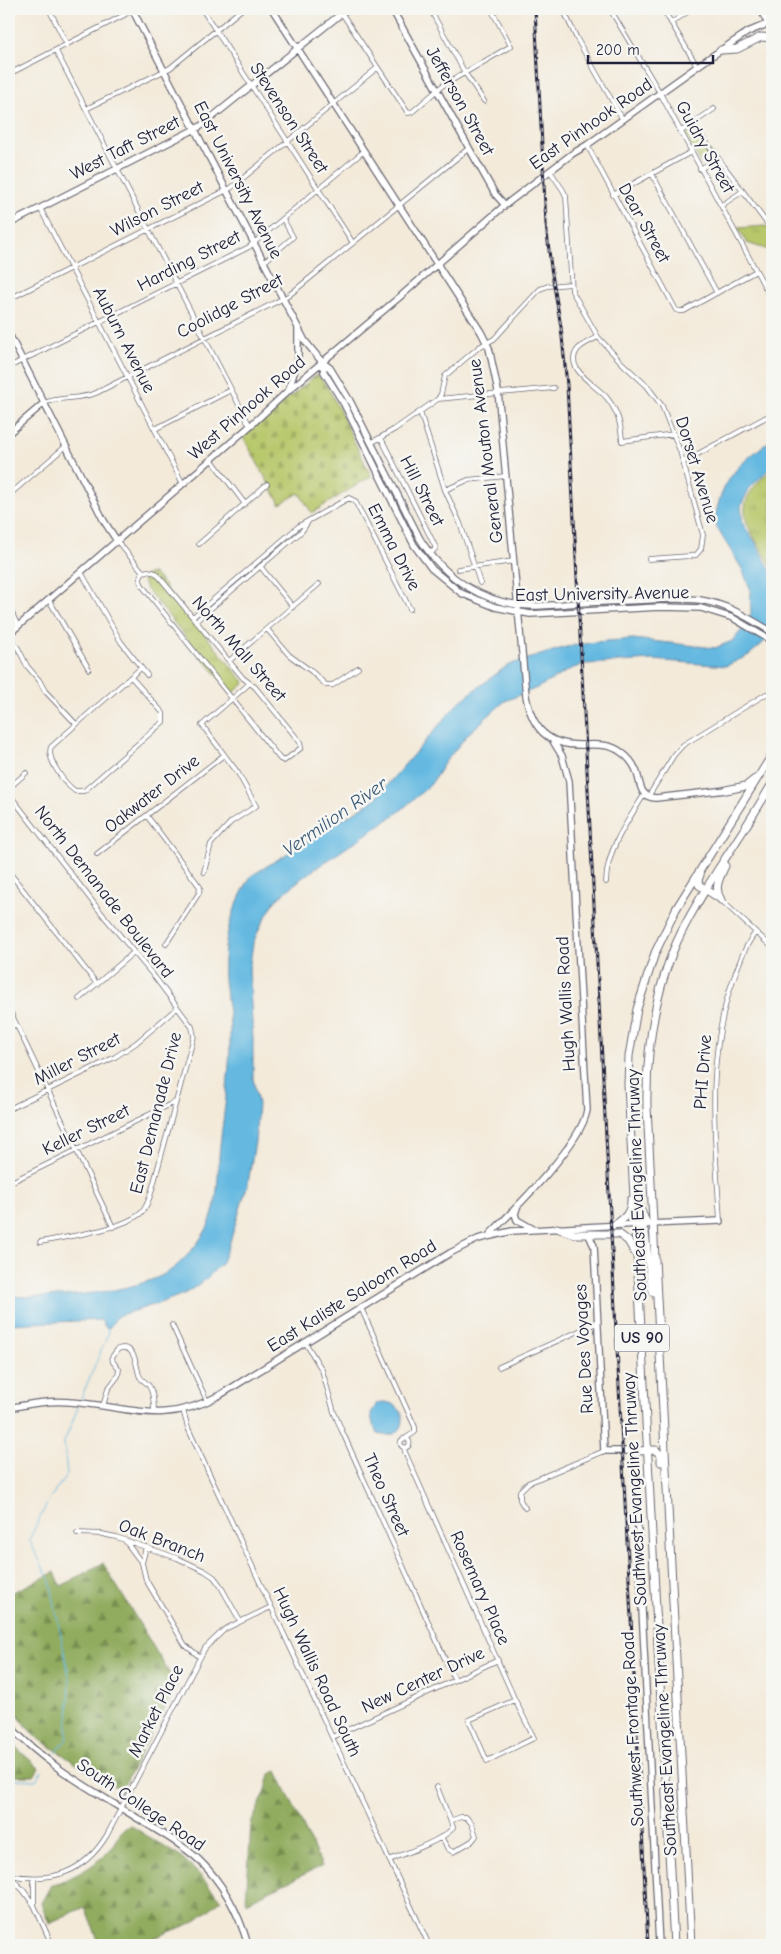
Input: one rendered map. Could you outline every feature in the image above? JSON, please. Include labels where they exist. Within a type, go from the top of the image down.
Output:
[{"type":"highway","points":[[761,9],[771,24]]},
{"type":"highway","points":[[720,50],[737,49],[761,37],[772,38]]},
{"type":"highway","name":"US 90","points":[[766,765],[772,755]]},
{"type":"highway","points":[[726,790],[746,786],[754,780],[766,765]]},
{"type":"highway","name":"Southwest Evangeline Thruway","points":[[675,1945],[672,1923],[638,1258],[644,1224],[634,1192],[628,1070],[636,1009],[648,970],[663,935],[676,909],[705,866],[766,765]]},
{"type":"highway","name":"Southeast Evangeline Thruway","points":[[691,1945],[657,1320],[644,1224],[648,1050],[661,988],[673,951],[687,922],[714,876],[772,784]]},
{"type":"highway","points":[[726,790],[739,792],[742,798],[741,806]]},
{"type":"highway","points":[[721,900],[717,892],[718,883],[734,846]]},
{"type":"highway","points":[[705,866],[698,882],[721,900]]},
{"type":"highway","points":[[705,866],[706,877],[714,876]]},
{"type":"highway","points":[[614,1225],[628,1214],[631,1204],[632,1169]]},
{"type":"highway","points":[[634,1192],[644,1224],[657,1320]]},
{"type":"highway","points":[[557,1228],[574,1234],[619,1234],[628,1241],[638,1258]]},
{"type":"highway","points":[[634,1451],[654,1449],[658,1452],[666,1471]]},
{"type":"highway","points":[[634,1451],[643,1456],[648,1468]]},
{"type":"main road","name":"East University Avenue","points":[[132,9],[298,328],[322,362],[330,368],[420,539],[430,554],[446,571],[468,588],[492,599],[518,605],[544,606],[650,600],[700,600],[729,608],[772,632]]},
{"type":"main road","name":"General Mouton Avenue","points":[[272,9],[400,205],[487,343],[494,366],[498,393],[526,696],[533,720],[540,730],[551,739]]},
{"type":"main road","name":"Jefferson Street","points":[[392,9],[495,194],[505,205]]},
{"type":"main road","name":"West Taft Street","points":[[9,224],[195,129],[252,86],[343,10]]},
{"type":"main road","name":"East Pinhook Road","points":[[505,205],[572,154],[623,120],[720,50],[748,32],[771,24]]},
{"type":"main road","name":"West Pinhook Road","points":[[9,636],[18,626],[250,426],[289,390],[505,205]]},
{"type":"main road","points":[[289,390],[297,367],[298,328]]},
{"type":"main road","points":[[9,334],[104,521],[117,541]]},
{"type":"main road","name":"East University Avenue","points":[[322,362],[324,372],[332,383],[414,545],[424,559],[447,582],[466,595],[495,607],[519,612],[544,613],[650,607],[691,607],[726,615],[772,641]]},
{"type":"main road","name":"Coolidge Street","points":[[9,433],[44,403]]},
{"type":"main road","points":[[364,446],[371,443]]},
{"type":"main road","points":[[424,559],[430,554]]},
{"type":"main road","points":[[650,600],[650,607]]},
{"type":"main road","points":[[657,600],[658,607]]},
{"type":"main road","points":[[551,739],[570,744],[603,745],[621,752],[636,769],[641,790],[646,796],[656,798],[726,790]]},
{"type":"main road","name":"Hugh Wallis Road","points":[[488,1235],[518,1206],[576,1136],[582,1128],[587,1110],[569,781],[563,757],[551,739]]},
{"type":"main road","points":[[563,757],[564,749],[570,744]]},
{"type":"main road","points":[[518,1206],[515,1214],[517,1220],[535,1230]]},
{"type":"main road","name":"East Kaliste Saloom Road","points":[[9,1408],[45,1402],[69,1402],[132,1412],[154,1413],[183,1410],[207,1402],[467,1243],[488,1235],[512,1231],[557,1228],[720,1221]]},
{"type":"main road","points":[[589,1234],[594,1246]]},
{"type":"main road","points":[[594,1246],[599,1234]]},
{"type":"main road","name":"Rue Des Voyages","points":[[594,1246],[604,1451]]},
{"type":"main road","points":[[604,1451],[634,1451]]},
{"type":"main road","name":"Southwest Frontage Road","points":[[634,1451],[659,1945]]},
{"type":"main road","name":"South College Road","points":[[9,1716],[12,1732]]},
{"type":"main road","name":"South College Road","points":[[9,1725],[12,1732],[40,1756],[186,1850],[205,1867],[233,1906],[248,1945]]},
{"type":"street","points":[[49,9],[67,45]]},
{"type":"street","points":[[9,74],[126,14],[132,9]]},
{"type":"street","name":"Stevenson Street","points":[[202,9],[353,242]]},
{"type":"street","points":[[86,109],[164,70],[242,9]]},
{"type":"street","points":[[430,9],[465,73],[484,101]]},
{"type":"street","points":[[343,10],[377,68],[408,113],[412,112],[442,86],[511,46],[491,9]]},
{"type":"street","points":[[564,9],[577,39],[623,120]]},
{"type":"street","name":"Guidry Street","points":[[610,9],[660,93],[772,300]]},
{"type":"street","points":[[663,9],[697,66]]},
{"type":"street","points":[[671,23],[692,9]]},
{"type":"street","points":[[56,50],[250,426]]},
{"type":"street","name":"Wilson Street","points":[[9,300],[233,186],[377,68]]},
{"type":"street","points":[[680,132],[714,109]]},
{"type":"street","points":[[693,124],[772,228]]},
{"type":"street","name":"Dear Street","points":[[587,145],[676,310],[679,312],[717,293]]},
{"type":"street","name":"Coolidge Street","points":[[44,403],[62,398],[86,397],[283,298],[469,148]]},
{"type":"street","name":"Harding Street","points":[[9,367],[254,243],[364,151]]},
{"type":"street","points":[[613,195],[691,152]]},
{"type":"street","points":[[700,168],[718,158]]},
{"type":"street","name":"Dorset Avenue","points":[[550,171],[564,190],[566,196],[570,284],[598,337],[653,392],[662,406],[683,462],[703,535],[703,546],[699,553],[694,556],[649,560]]},
{"type":"street","points":[[652,174],[717,293],[756,271]]},
{"type":"street","points":[[722,205],[743,191]]},
{"type":"street","name":"Auburn Avenue","points":[[40,208],[183,484]]},
{"type":"street","points":[[264,262],[293,237],[283,219]]},
{"type":"street","points":[[371,443],[438,399],[445,376],[494,338],[540,289],[548,286],[570,284]]},
{"type":"street","points":[[598,337],[578,350],[575,356],[576,367],[581,376],[602,392],[615,409],[620,421],[622,441],[674,434]]},
{"type":"street","points":[[438,399],[554,388]]},
{"type":"street","points":[[155,429],[231,390]]},
{"type":"street","points":[[420,412],[445,490],[460,523],[480,583]]},
{"type":"street","points":[[683,462],[772,414]]},
{"type":"street","name":"Hill Street","points":[[380,438],[435,546],[435,549],[430,554]]},
{"type":"street","points":[[9,495],[66,446]]},
{"type":"street","points":[[211,459],[244,504]]},
{"type":"street","points":[[445,490],[468,480],[506,476]]},
{"type":"street","points":[[199,544],[268,484]]},
{"type":"street","name":"Emma Drive","points":[[308,522],[347,498],[353,499],[410,609]]},
{"type":"street","points":[[772,507],[768,522],[772,538]]},
{"type":"street","points":[[195,619],[299,526],[308,522]]},
{"type":"street","points":[[195,619],[302,531],[308,522]]},
{"type":"street","points":[[117,541],[143,572],[140,580],[144,588],[231,695],[232,699]]},
{"type":"street","points":[[458,570],[514,561]]},
{"type":"street","points":[[257,563],[293,607]]},
{"type":"street","points":[[81,572],[121,642],[147,676]]},
{"type":"street","name":"North Mall Street","points":[[143,572],[156,573],[243,678],[250,683],[300,742],[301,748],[285,761],[281,760],[232,699]]},
{"type":"street","points":[[229,661],[320,584]]},
{"type":"street","points":[[49,600],[89,669]]},
{"type":"street","points":[[9,608],[18,626]]},
{"type":"street","points":[[267,629],[289,655],[326,685],[333,685],[358,668]]},
{"type":"street","points":[[9,636],[45,691],[76,724]]},
{"type":"street","points":[[131,677],[164,716],[163,722],[84,791],[78,792],[72,789],[56,770],[49,752],[51,747],[141,668]]},
{"type":"street","points":[[204,872],[211,844],[231,822],[256,806],[238,773],[202,725],[250,683]]},
{"type":"street","points":[[606,882],[607,866],[615,844],[674,755],[683,745],[766,694],[772,695]]},
{"type":"street","name":"Oakwater Drive","points":[[97,854],[224,755]]},
{"type":"street","points":[[9,788],[26,773]]},
{"type":"street","name":"North Demanade Boulevard","points":[[9,794],[177,1008]]},
{"type":"street","points":[[147,816],[200,887],[199,893],[166,944]]},
{"type":"street","points":[[9,872],[97,984]]},
{"type":"street","points":[[721,900],[772,947]]},
{"type":"street","name":"PHI Drive","points":[[720,1221],[713,1110],[716,1051],[720,1024],[729,991],[740,961],[756,932]]},
{"type":"street","points":[[79,999],[134,952]]},
{"type":"street","name":"Miller Street","points":[[9,1108],[123,1052],[177,1008]]},
{"type":"street","name":"East Demanade Drive","points":[[40,1242],[113,1226],[138,1216],[145,1208],[153,1186],[194,1036],[192,1027],[177,1008]]},
{"type":"street","points":[[9,1010],[113,1226]]},
{"type":"street","points":[[9,1028],[16,1024]]},
{"type":"street","name":"Keller Street","points":[[9,1183],[175,1102]]},
{"type":"street","name":"Rosemary Place","points":[[361,1308],[415,1427],[415,1432],[406,1438],[409,1443],[404,1447],[404,1452],[534,1738],[487,1761],[469,1720],[516,1700]]},
{"type":"street","points":[[499,1367],[597,1323]]},
{"type":"street","points":[[172,1325],[207,1402]]},
{"type":"street","name":"Theo Street","points":[[305,1342],[322,1370],[334,1412],[342,1431],[445,1659]]},
{"type":"street","points":[[103,1407],[108,1389],[119,1374],[119,1369],[113,1362],[112,1357],[118,1349],[125,1348],[129,1350],[136,1361],[140,1378],[151,1389],[154,1413]]},
{"type":"street","name":"Hugh Wallis Road South","points":[[183,1410],[188,1428],[429,1945]]},
{"type":"street","points":[[524,1508],[520,1500],[520,1491],[528,1483],[604,1451]]},
{"type":"street","name":"Oak Branch","points":[[77,1533],[102,1534],[125,1540],[177,1558],[214,1577],[240,1622]]},
{"type":"street","points":[[125,1540],[139,1557],[146,1580],[184,1645],[200,1658]]},
{"type":"street","points":[[142,1563],[146,1548]]},
{"type":"street","name":"Market Place","points":[[9,1875],[34,1879],[62,1874],[74,1869],[88,1859],[101,1845],[122,1808],[205,1648],[219,1634],[271,1608]]},
{"type":"street","name":"New Center Drive","points":[[332,1737],[498,1660]]},
{"type":"street","points":[[447,1664],[455,1680]]},
{"type":"street","points":[[389,1860],[441,1837],[454,1827],[436,1788]]},
{"type":"street","points":[[441,1837],[448,1849],[453,1852],[472,1841],[476,1836],[472,1824],[466,1817],[452,1820]]},
{"type":"street","points":[[9,1875],[34,1905],[52,1945]]},
{"type":"street","points":[[34,1879],[34,1905]]},
{"type":"green space","points":[[692,127],[714,157],[701,164],[684,132]]},
{"type":"green space","points":[[765,226],[772,230],[772,251],[747,243],[738,228]]},
{"type":"green space","points":[[318,375],[329,389],[371,476],[312,513],[299,493],[280,504],[243,437]]},
{"type":"green space","points":[[772,469],[772,567],[749,527],[745,516],[745,506],[749,495]]},
{"type":"green space","points":[[147,574],[153,574],[158,578],[245,683],[232,694],[145,587],[143,579]]},
{"type":"green space","points":[[103,1563],[177,1686],[124,1785],[118,1787],[109,1786],[35,1736],[18,1716],[9,1696],[9,1594],[55,1572],[61,1586]]},
{"type":"green space","points":[[9,1741],[39,1768],[34,1776],[12,1776],[9,1780]]},
{"type":"green space","points":[[277,1771],[322,1866],[246,1902],[251,1824],[266,1790],[270,1774]]},
{"type":"green space","points":[[130,1825],[179,1856],[199,1874],[221,1900],[194,1922],[137,1945],[100,1945],[85,1907],[49,1923],[41,1903],[51,1885],[74,1876],[96,1862],[111,1848],[122,1831]]},
{"type":"water","points":[[772,439],[772,466],[749,489],[741,506],[743,524],[756,543],[772,573],[772,629],[763,643],[749,655],[726,666],[653,660],[585,664],[571,669],[537,688],[505,701],[469,733],[445,762],[431,784],[399,812],[303,877],[275,901],[253,943],[249,970],[253,1078],[258,1104],[255,1142],[248,1183],[229,1245],[221,1264],[205,1280],[186,1293],[117,1316],[110,1327],[106,1328],[101,1320],[9,1324],[9,1296],[47,1297],[116,1290],[137,1285],[171,1270],[190,1252],[206,1230],[216,1200],[229,1070],[230,1025],[224,980],[226,939],[238,901],[251,876],[374,800],[459,702],[508,665],[566,647],[595,642],[633,639],[715,648],[732,641],[742,630],[751,614],[750,588],[742,569],[714,523],[717,507],[727,483],[740,465]]},
{"type":"water","points":[[377,1403],[392,1404],[402,1414],[401,1428],[396,1433],[388,1435],[378,1434],[373,1425],[371,1414]]},
{"type":"waterway","points":[[80,1401],[108,1334],[108,1328]]},
{"type":"waterway","points":[[56,1753],[67,1738],[70,1681],[50,1581],[29,1540],[49,1499],[67,1475],[64,1442],[79,1405]]},
{"type":"waterway","points":[[9,1786],[13,1779],[36,1780],[42,1771]]},
{"type":"railway","points":[[535,9],[546,224],[561,327],[567,385],[648,1945]]},
{"type":"water label","name":"Vermilion River","points":[[335,817]]}]
